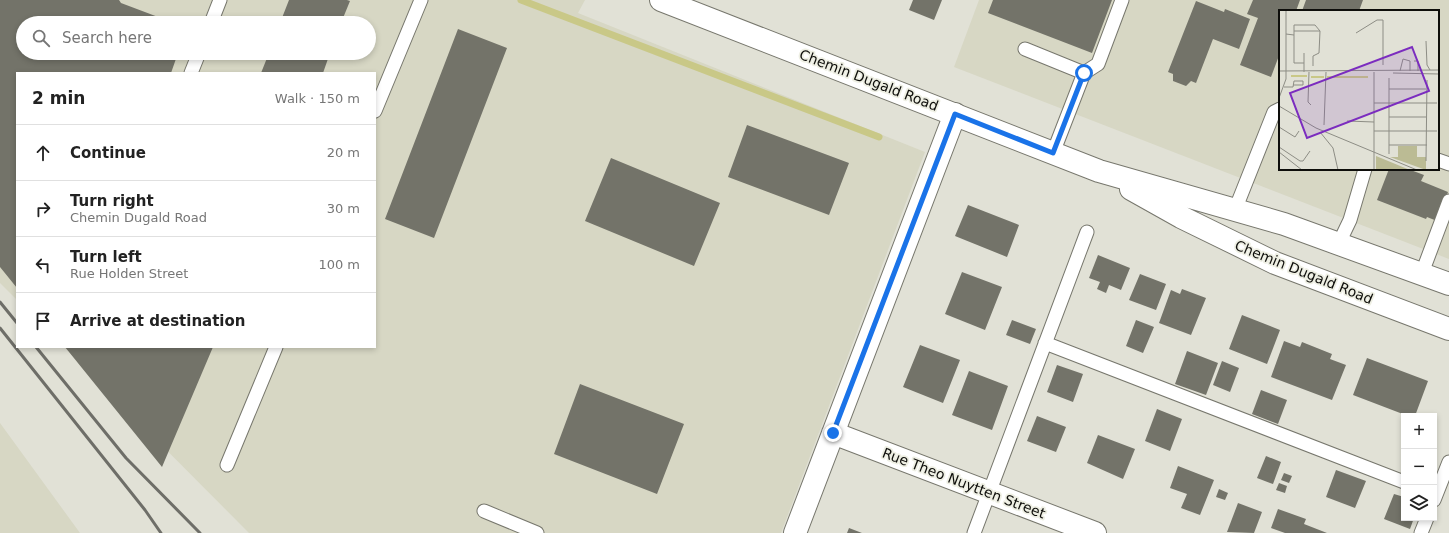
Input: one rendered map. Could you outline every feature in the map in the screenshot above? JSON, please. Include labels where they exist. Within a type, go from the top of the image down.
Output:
[{"type":"street","name":"Chemin Dugald Road","points":[[661,0],[1099,171],[1284,224],[1449,284]]},
{"type":"street","points":[[795,533],[955,114]]},
{"type":"street","name":"Chemin Dugald Road","points":[[1099,171],[1181,217],[1275,263],[1449,330]]},
{"type":"street","name":"Rue Theo Nuytten Street","points":[[833,433],[1096,533]]},
{"type":"lane","points":[[214,16],[220,0]]},
{"type":"lane","points":[[376,109],[421,0]]},
{"type":"lane","points":[[1053,153],[1084,73],[1098,64],[1122,0]]},
{"type":"lane","points":[[1025,49],[1084,73]]},
{"type":"lane","points":[[191,72],[196,60]]},
{"type":"lane","points":[[1235,210],[1274,112],[1279,110]]},
{"type":"lane","points":[[1439,160],[1449,164]]},
{"type":"lane","points":[[1339,243],[1350,220],[1366,170]]},
{"type":"lane","points":[[1422,274],[1449,201]]},
{"type":"lane","points":[[974,533],[1044,343],[1087,232]]},
{"type":"lane","points":[[1044,343],[1401,481]]},
{"type":"lane","points":[[227,465],[276,348]]},
{"type":"lane","points":[[1437,491],[1449,462]]},
{"type":"lane","points":[[484,511],[537,533]]},
{"type":"lane","points":[[1421,533],[1426,521]]},
{"type":"shaded area","points":[[0,0],[585,0],[578,13],[925,152],[781,533],[249,533],[65,348],[376,348],[376,72],[16,72],[16,299],[0,283]]},
{"type":"shaded area","points":[[979,0],[1449,0],[1449,259],[954,67]]},
{"type":"shaded area","points":[[0,423],[80,533],[0,533]]},
{"type":"building","points":[[0,0],[119,0],[121,3],[155,16],[16,16],[16,60],[176,60],[171,72],[16,72],[16,287],[0,267]]},
{"type":"building","points":[[289,0],[350,1],[344,16],[283,16]]},
{"type":"building","points":[[913,0],[942,0],[934,20],[909,10]]},
{"type":"building","points":[[993,0],[1112,0],[1092,53],[988,13]]},
{"type":"building","points":[[1253,0],[1300,0],[1296,10],[1279,10],[1279,56],[1271,77],[1240,65],[1258,18],[1247,14]]},
{"type":"building","points":[[1306,0],[1363,0],[1359,10],[1302,10]]},
{"type":"building","points":[[1196,1],[1224,12],[1225,9],[1250,19],[1239,49],[1213,39],[1196,83],[1191,81],[1186,86],[1173,81],[1173,74],[1168,72]]},
{"type":"building","points":[[458,29],[507,48],[434,238],[385,219]]},
{"type":"building","points":[[266,60],[328,60],[323,72],[261,72]]},
{"type":"building","points":[[747,125],[849,163],[829,215],[728,177]]},
{"type":"building","points":[[611,158],[720,203],[694,266],[585,221]]},
{"type":"building","points":[[1389,170],[1411,170],[1424,175],[1421,181],[1448,192],[1437,221],[1427,217],[1426,219],[1377,200]]},
{"type":"building","points":[[968,205],[1019,225],[1007,257],[955,236]]},
{"type":"building","points":[[1098,255],[1130,268],[1121,290],[1109,285],[1106,293],[1097,289],[1100,282],[1089,278]]},
{"type":"building","points":[[962,272],[1002,287],[985,330],[945,314]]},
{"type":"building","points":[[1140,274],[1166,284],[1156,310],[1129,300]]},
{"type":"building","points":[[1182,289],[1206,298],[1191,335],[1159,323],[1171,290],[1180,294]]},
{"type":"building","points":[[1242,315],[1280,330],[1267,364],[1229,349]]},
{"type":"building","points":[[1012,320],[1036,329],[1030,344],[1006,335]]},
{"type":"building","points":[[1136,320],[1154,327],[1143,353],[1126,346]]},
{"type":"building","points":[[1284,341],[1300,347],[1302,342],[1332,354],[1330,359],[1346,365],[1332,400],[1271,377]]},
{"type":"building","points":[[920,345],[960,360],[943,403],[903,387]]},
{"type":"building","points":[[66,348],[213,348],[162,467]]},
{"type":"building","points":[[1187,351],[1218,363],[1206,395],[1175,384]]},
{"type":"building","points":[[1367,358],[1428,381],[1416,413],[1401,413],[1353,395]]},
{"type":"building","points":[[1222,361],[1239,368],[1230,392],[1213,385]]},
{"type":"building","points":[[1057,365],[1083,374],[1073,402],[1047,392]]},
{"type":"building","points":[[969,371],[1008,386],[992,430],[952,415]]},
{"type":"building","points":[[580,384],[684,424],[657,494],[554,454]]},
{"type":"building","points":[[1261,390],[1287,400],[1278,424],[1252,414]]},
{"type":"building","points":[[1157,409],[1182,419],[1170,451],[1145,441]]},
{"type":"building","points":[[1037,416],[1066,427],[1056,452],[1027,441]]},
{"type":"building","points":[[1098,435],[1135,449],[1123,479],[1087,463]]},
{"type":"building","points":[[1266,456],[1281,462],[1273,484],[1257,478]]},
{"type":"building","points":[[1178,466],[1214,480],[1200,515],[1181,508],[1187,494],[1170,488]]},
{"type":"building","points":[[1336,470],[1366,481],[1355,508],[1326,497]]},
{"type":"building","points":[[1284,473],[1292,476],[1289,483],[1281,480]]},
{"type":"building","points":[[1279,483],[1287,486],[1285,493],[1276,490]]},
{"type":"building","points":[[1219,489],[1228,493],[1225,500],[1216,497]]},
{"type":"building","points":[[1394,494],[1401,496],[1401,521],[1413,521],[1410,529],[1384,519]]},
{"type":"building","points":[[1238,503],[1262,512],[1254,533],[1227,532]]},
{"type":"building","points":[[1278,509],[1306,519],[1304,524],[1327,533],[1285,533],[1271,528]]},
{"type":"building","points":[[849,528],[862,533],[847,533]]},
{"type":"waterway","points":[[521,0],[879,137]]},
{"type":"railway","points":[[0,302],[16,322]]},
{"type":"railway","points":[[0,328],[145,510],[161,533]]},
{"type":"railway","points":[[37,348],[126,458],[200,533]]},
{"type":"route","points":[[833,433],[955,114],[1053,153],[1084,73]]}]
